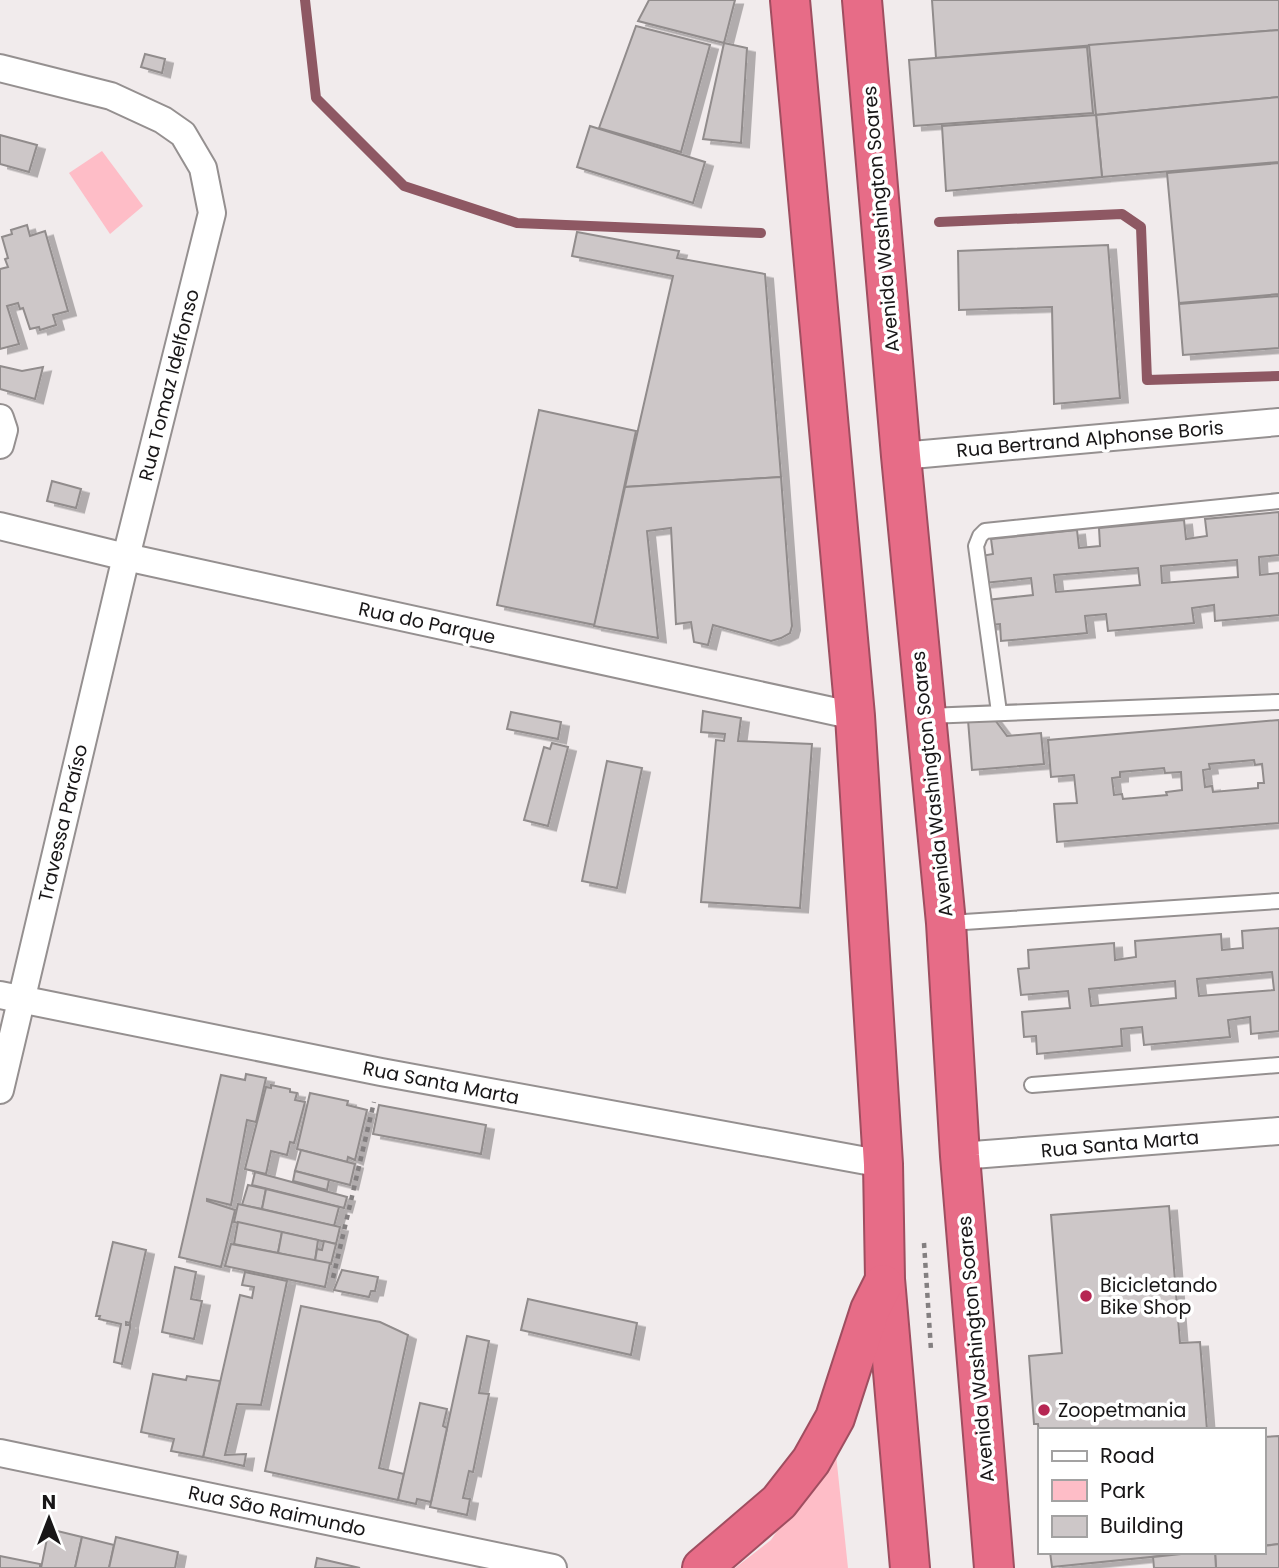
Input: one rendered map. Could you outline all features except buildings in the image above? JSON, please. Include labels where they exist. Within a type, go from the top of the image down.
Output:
[{"type":"highway","points":[[790,0],[855,716],[883,1164],[885,1279],[910,1568]]},
{"type":"highway","name":"Avenida Washington Soares","points":[[862,0],[901,456],[946,923],[960,1156],[993,1568]]},
{"type":"highway","points":[[702,1568],[779,1502],[811,1461],[835,1418],[870,1310],[885,1279]]},
{"type":"street","name":"Rua Tomaz Idelfonso","points":[[0,68],[111,96],[163,120],[183,134],[203,168],[212,213],[126,557]]},
{"type":"street","points":[[0,418],[4,430],[0,445]]},
{"type":"street","name":"Rua Bertrand Alphonse Boris","points":[[901,456],[1279,422]]},
{"type":"street","name":"Rua do Parque","points":[[0,526],[126,557],[855,716]]},
{"type":"street","name":"Travessa Paraíso","points":[[0,1090],[10,998],[126,557]]},
{"type":"street","name":"Rua Santa Marta","points":[[10,998],[381,1072],[883,1164]]},
{"type":"street","name":"Rua Santa Marta","points":[[960,1156],[1279,1131]]},
{"type":"street","name":"Rua São Raimundo","points":[[0,1453],[553,1568]]},
{"type":"lane","points":[[999,712],[976,547],[985,531],[1279,501]]},
{"type":"lane","points":[[926,716],[1279,702]]},
{"type":"lane","points":[[946,923],[1279,901]]},
{"type":"lane","points":[[1032,1085],[1279,1065]]},
{"type":"path","points":[[333,1278],[381,1072]]},
{"type":"green space","points":[[102,151],[143,206],[110,234],[69,173]]},
{"type":"green space","points":[[835,1445],[848,1568],[735,1568],[771,1540]]},
{"type":"waterway","points":[[305,0],[316,98],[404,186],[517,223],[761,233]]},
{"type":"waterway","points":[[939,222],[1122,214],[1141,227],[1147,380],[1279,376]]},
{"type":"place","name":"Bicicletando Bike Shop","points":[[1086,1296]]},
{"type":"place","name":"Zoopetmania","points":[[1044,1410]]}]
